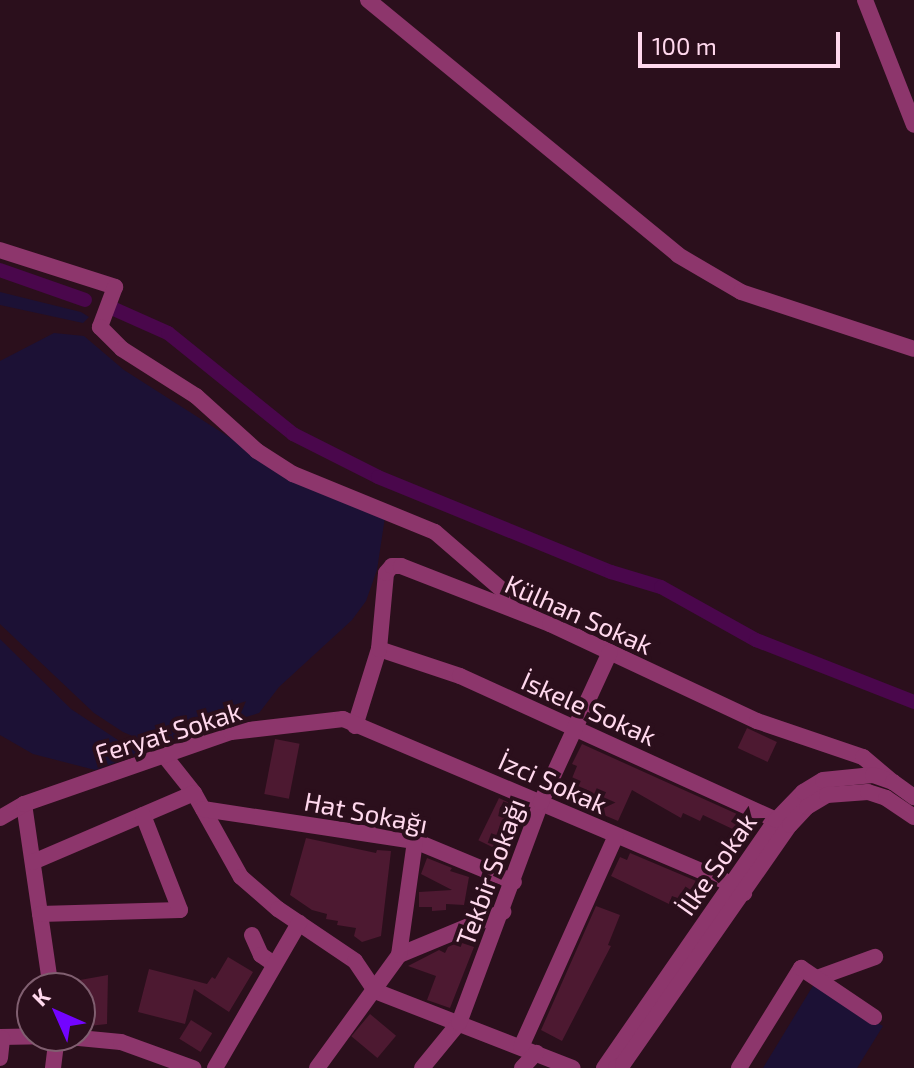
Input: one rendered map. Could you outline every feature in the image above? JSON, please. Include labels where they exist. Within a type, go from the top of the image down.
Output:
[{"type":"street","points":[[368,0],[678,255],[741,292],[914,349]]},
{"type":"street","points":[[865,0],[914,125]]},
{"type":"street","points":[[0,250],[115,287],[100,327],[122,349],[196,396],[257,451],[293,474],[435,532],[536,619]]},
{"type":"street","name":"Külhan Sokak","points":[[355,726],[379,649],[383,590],[392,566],[401,566],[536,619],[757,721],[863,757],[893,782]]},
{"type":"street","name":"İskele Sokak","points":[[379,649],[460,676],[776,820]]},
{"type":"street","name":"Tekbir Sokağı","points":[[422,1068],[459,1023],[503,912],[541,802],[610,652]]},
{"type":"street","name":"Feryat Sokak","points":[[0,818],[24,804],[231,732],[343,719],[355,726]]},
{"type":"street","name":"İzci Sokak","points":[[355,726],[541,802],[737,889]]},
{"type":"street","points":[[163,754],[194,793],[241,877],[299,923],[355,961],[375,991],[572,1068]]},
{"type":"street","name":"İlke Sokak","points":[[616,1068],[623,1064],[737,889],[776,820],[803,792],[823,780],[873,775],[893,782],[914,797]]},
{"type":"street","name":"İlke Sokak","points":[[604,1068],[737,889],[807,807],[827,795],[868,792],[886,798],[914,817]]},
{"type":"street","points":[[33,862],[194,793]]},
{"type":"street","points":[[24,804],[49,972]]},
{"type":"street","name":"Hat Sokağı","points":[[203,809],[415,841],[514,882]]},
{"type":"street","points":[[40,914],[180,910],[143,815]]},
{"type":"street","points":[[522,1068],[616,836]]},
{"type":"street","points":[[317,1068],[399,955],[415,841]]},
{"type":"street","points":[[399,955],[503,912]]},
{"type":"street","points":[[215,1068],[299,923]]},
{"type":"street","points":[[252,935],[261,955],[274,964]]},
{"type":"street","points":[[817,978],[875,957]]},
{"type":"street","points":[[739,1068],[801,968],[874,1017]]},
{"type":"street","points":[[0,1058],[1,1038]]},
{"type":"street","points":[[96,1040],[121,1042],[193,1068]]},
{"type":"shaded area","points":[[0,292],[81,312],[89,317],[83,323],[0,305]]},
{"type":"shaded area","points":[[54,333],[84,336],[124,370],[243,446],[385,517],[377,570],[366,601],[352,620],[279,687],[259,713],[154,745],[123,732],[94,713],[0,624],[0,361]]},
{"type":"shaded area","points":[[0,639],[71,709],[139,754],[95,770],[33,754],[0,735]]},
{"type":"shaded area","points":[[814,984],[883,1026],[857,1068],[763,1068]]},
{"type":"building","points":[[747,728],[777,742],[768,762],[738,748]]},
{"type":"building","points":[[275,739],[300,744],[289,799],[264,794]]},
{"type":"building","points":[[582,744],[748,819],[741,833],[703,815],[700,821],[683,813],[681,818],[632,790],[618,821],[564,798],[577,766],[572,764]]},
{"type":"building","points":[[499,798],[526,811],[505,853],[478,840]]},
{"type":"building","points":[[306,838],[376,853],[377,850],[391,851],[381,936],[362,942],[354,936],[356,928],[337,925],[338,921],[326,919],[327,914],[312,910],[290,895]]},
{"type":"building","points":[[630,853],[701,883],[693,904],[672,896],[669,904],[611,876],[620,857],[627,860]]},
{"type":"building","points":[[427,858],[469,877],[464,905],[446,904],[446,910],[432,911],[432,907],[419,907],[419,892],[452,890],[421,874]]},
{"type":"building","points":[[596,906],[620,915],[608,945],[611,946],[562,1041],[541,1030]]},
{"type":"building","points":[[459,942],[474,947],[450,1008],[427,1000],[436,976],[408,966],[439,950],[445,953],[448,947]]},
{"type":"building","points":[[228,957],[253,972],[229,1012],[194,989],[185,1024],[138,1012],[149,969],[207,984],[212,977],[215,979]]},
{"type":"building","points":[[108,975],[107,1024],[96,1025],[96,977]]},
{"type":"building","points":[[370,1014],[396,1036],[377,1058],[351,1036]]},
{"type":"building","points":[[191,1020],[212,1033],[201,1052],[179,1039]]},
{"type":"waterway","points":[[0,270],[85,300]]},
{"type":"waterway","points":[[114,309],[168,333],[293,434],[378,477],[611,572],[661,587],[756,640],[914,702]]}]
